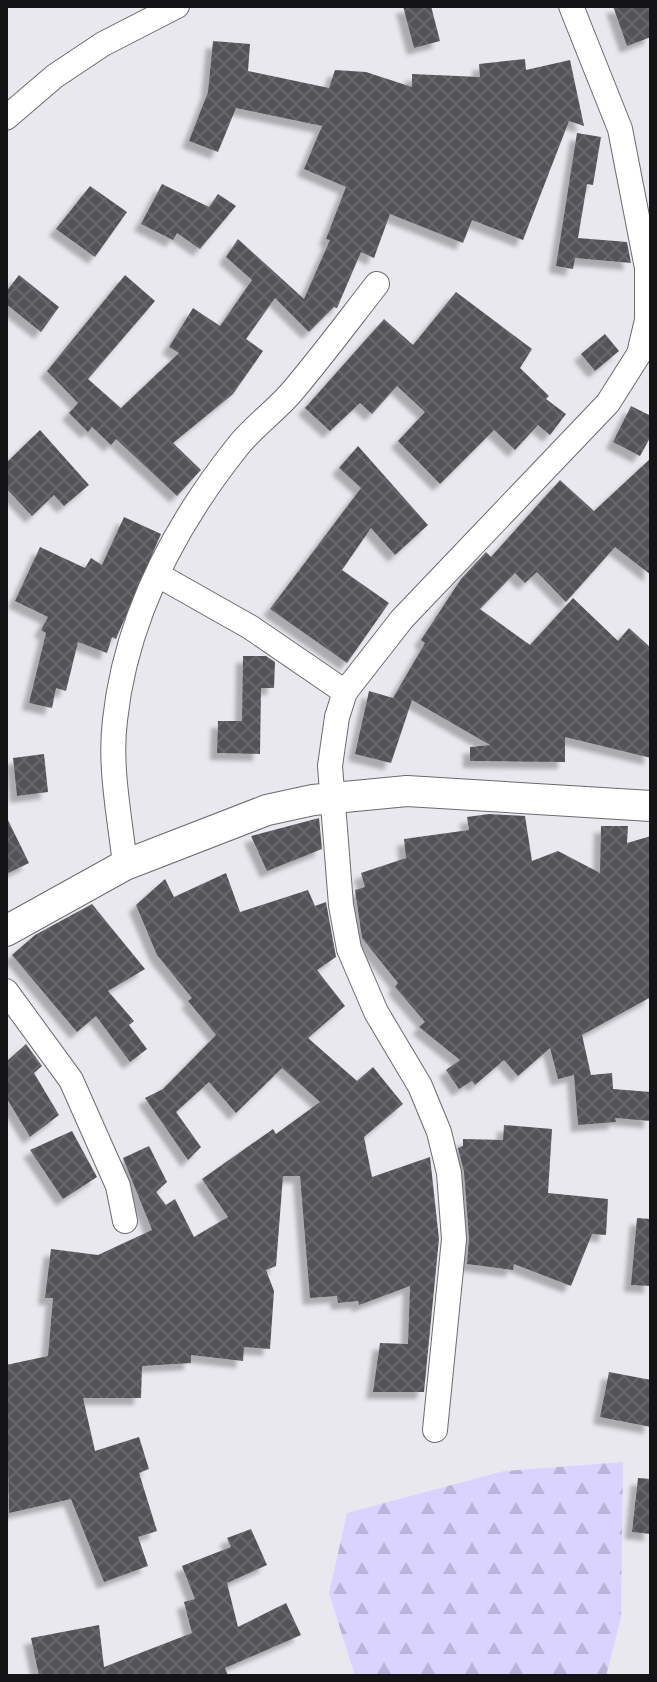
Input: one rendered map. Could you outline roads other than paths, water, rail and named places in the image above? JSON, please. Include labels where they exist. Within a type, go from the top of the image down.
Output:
[{"type":"street","points":[[6,118],[55,76],[103,44],[177,6]]},
{"type":"street","points":[[435,1430],[454,1239],[449,1173],[439,1132],[420,1086],[376,1012],[349,949],[341,905],[330,766],[337,717],[345,692],[402,619],[608,403],[645,356],[649,320],[647,268],[620,129],[571,6]]},
{"type":"street","points":[[125,865],[114,722],[122,675],[135,630],[158,575],[186,516],[240,443],[288,396],[377,284]]},
{"type":"street","points":[[158,575],[250,627],[345,692]]},
{"type":"street","points":[[6,931],[125,865],[267,810],[407,791],[651,806]]},
{"type":"street","points":[[6,991],[71,1080],[118,1186],[125,1221]]}]
